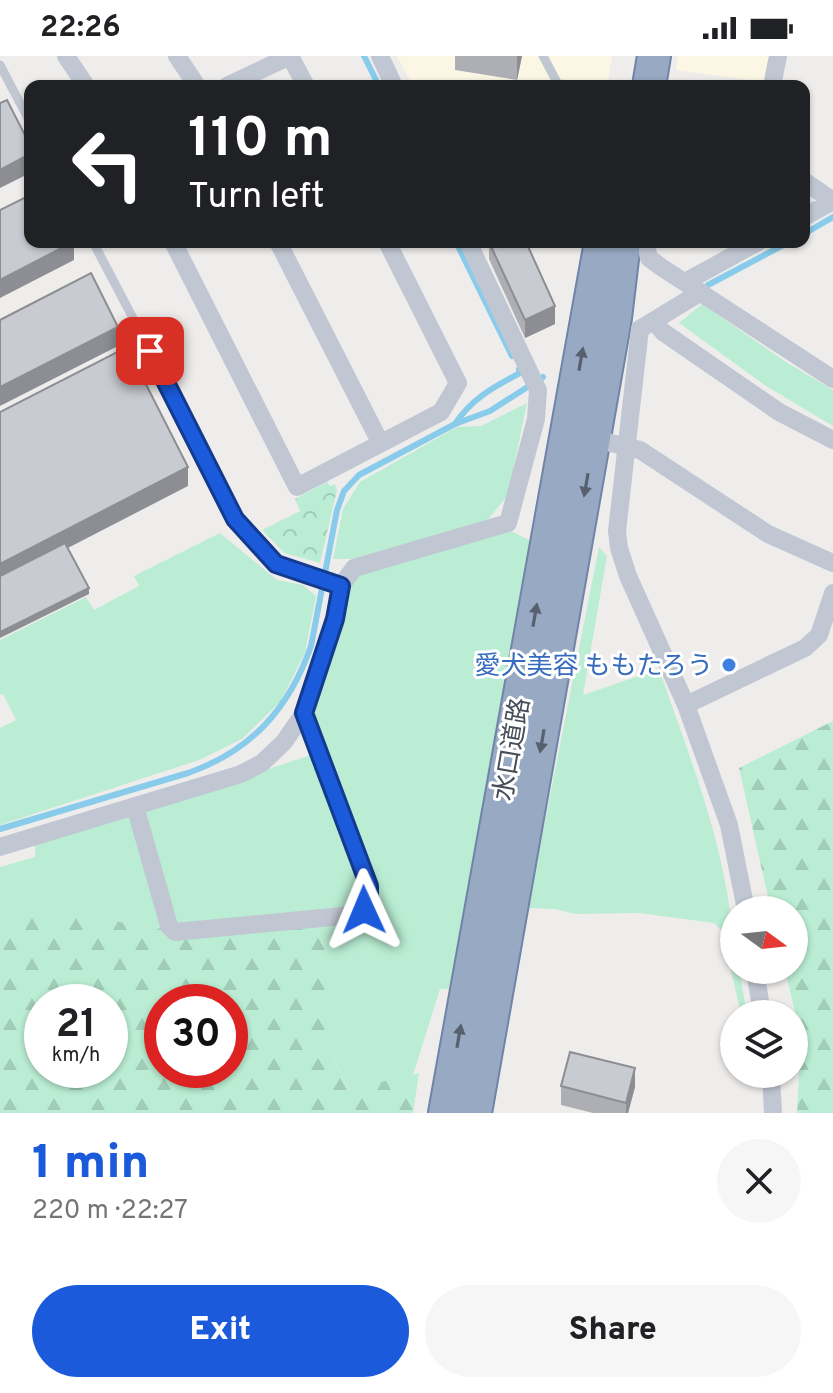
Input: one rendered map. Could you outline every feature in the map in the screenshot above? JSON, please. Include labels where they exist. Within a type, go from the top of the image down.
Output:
[{"type":"highway","points":[[628,80],[632,56]]},
{"type":"highway","points":[[650,80],[654,56]]},
{"type":"highway","name":"水口道路","points":[[445,1113],[600,248]]},
{"type":"highway","name":"水口道路","points":[[475,1113],[615,318],[623,248]]},
{"type":"street","points":[[66,56],[82,80]]},
{"type":"street","points":[[177,56],[193,80]]},
{"type":"street","points":[[240,80],[290,56],[303,80]]},
{"type":"street","points":[[380,56],[391,80]]},
{"type":"street","points":[[773,80],[778,56]]},
{"type":"street","points":[[810,185],[833,201],[810,214]]},
{"type":"street","points":[[176,248],[297,487],[441,412],[458,383],[390,248]]},
{"type":"street","points":[[281,248],[380,442]]},
{"type":"street","points":[[0,847],[241,774],[262,763],[284,742],[304,713],[335,619],[336,584],[363,563],[508,523],[542,432],[536,384],[471,248]]},
{"type":"street","points":[[646,248],[649,258],[833,379]]},
{"type":"street","points":[[743,896],[729,825],[686,705],[628,576],[617,531],[640,329],[655,322],[693,287],[749,248]]},
{"type":"street","points":[[655,322],[663,332],[779,412],[833,440]]},
{"type":"street","points":[[607,442],[640,450],[768,534],[833,563]]},
{"type":"street","points":[[686,705],[805,648],[819,635],[833,593]]},
{"type":"street","points":[[135,806],[169,926],[175,932],[353,915],[364,910],[369,899],[369,886],[304,713]]},
{"type":"street","points":[[772,1088],[773,1113]]},
{"type":"lane","points":[[543,56],[556,80]]},
{"type":"lane","points":[[0,65],[24,111]]},
{"type":"lane","points":[[96,248],[207,459],[235,519],[276,564],[336,584]]},
{"type":"shaded area","points":[[397,56],[612,56],[608,80],[410,80]]},
{"type":"shaded area","points":[[678,56],[770,56],[766,80],[676,70]]},
{"type":"green space","points":[[702,304],[833,390],[833,426],[766,386],[679,323]]},
{"type":"green space","points":[[527,403],[508,495],[486,522],[352,559],[333,559],[343,509],[360,482],[457,427],[481,426]]},
{"type":"green space","points":[[327,482],[330,486],[335,484],[337,490],[320,563],[284,553],[262,530],[300,511],[295,499]]},
{"type":"green space","points":[[511,531],[531,541],[449,989],[440,989],[413,1075],[349,1091],[326,1042],[339,984],[316,927],[341,924],[375,913],[376,878],[314,728],[315,704],[346,590],[365,567]]},
{"type":"green space","points":[[220,533],[277,580],[303,585],[316,596],[305,652],[281,701],[242,739],[199,760],[0,825],[0,728],[16,720],[3,694],[0,695],[0,640],[86,597],[94,610],[139,586],[134,576]]},
{"type":"green space","points":[[599,547],[607,556],[583,695],[659,669],[698,780],[728,896],[720,896],[720,929],[714,923],[639,913],[575,914],[555,909],[528,908]]},
{"type":"green space","points":[[833,721],[833,1113],[797,1113],[798,1088],[808,1088],[808,1000],[792,1000],[788,984],[808,984],[808,896],[768,896],[739,768]]},
{"type":"green space","points":[[311,755],[366,887],[362,909],[176,930],[140,811]]},
{"type":"green space","points":[[133,813],[167,928],[133,933],[0,929],[0,867],[35,857],[35,842]]},
{"type":"green space","points":[[41,909],[168,930],[316,927],[339,984],[326,1042],[348,1090],[419,1073],[413,1113],[0,1113],[0,926]]},
{"type":"green space","points":[[734,984],[742,984],[744,1000],[738,1000]]},
{"type":"building","points":[[7,100],[24,133],[24,157],[0,170],[0,103]]},
{"type":"building","points":[[24,198],[24,248],[61,248],[0,280],[0,210]]},
{"type":"building","points":[[492,248],[529,248],[555,306],[525,320]]},
{"type":"building","points":[[91,273],[118,327],[0,387],[0,320]]},
{"type":"building","points":[[127,347],[188,467],[0,564],[0,412]]},
{"type":"building","points":[[65,543],[89,588],[0,632],[0,576]]},
{"type":"building","points":[[570,1052],[635,1068],[626,1103],[561,1086]]},
{"type":"waterway","points":[[364,56],[376,80]]},
{"type":"waterway","points":[[810,230],[833,217]]},
{"type":"waterway","points":[[459,248],[512,356]]},
{"type":"waterway","points":[[708,285],[778,248]]},
{"type":"waterway","points":[[455,424],[476,400],[520,373],[519,369]]},
{"type":"waterway","points":[[0,829],[188,773],[231,753],[249,740],[279,708],[302,669],[311,646],[337,510],[344,491],[359,475],[455,424],[490,411],[543,377]]},
{"type":"place","name":"愛犬美容 ももたろう","points":[[729,665]]},
{"type":"route","points":[[150,351],[235,519],[276,564],[341,586],[335,619],[304,713],[369,886],[369,899],[364,910]]}]
